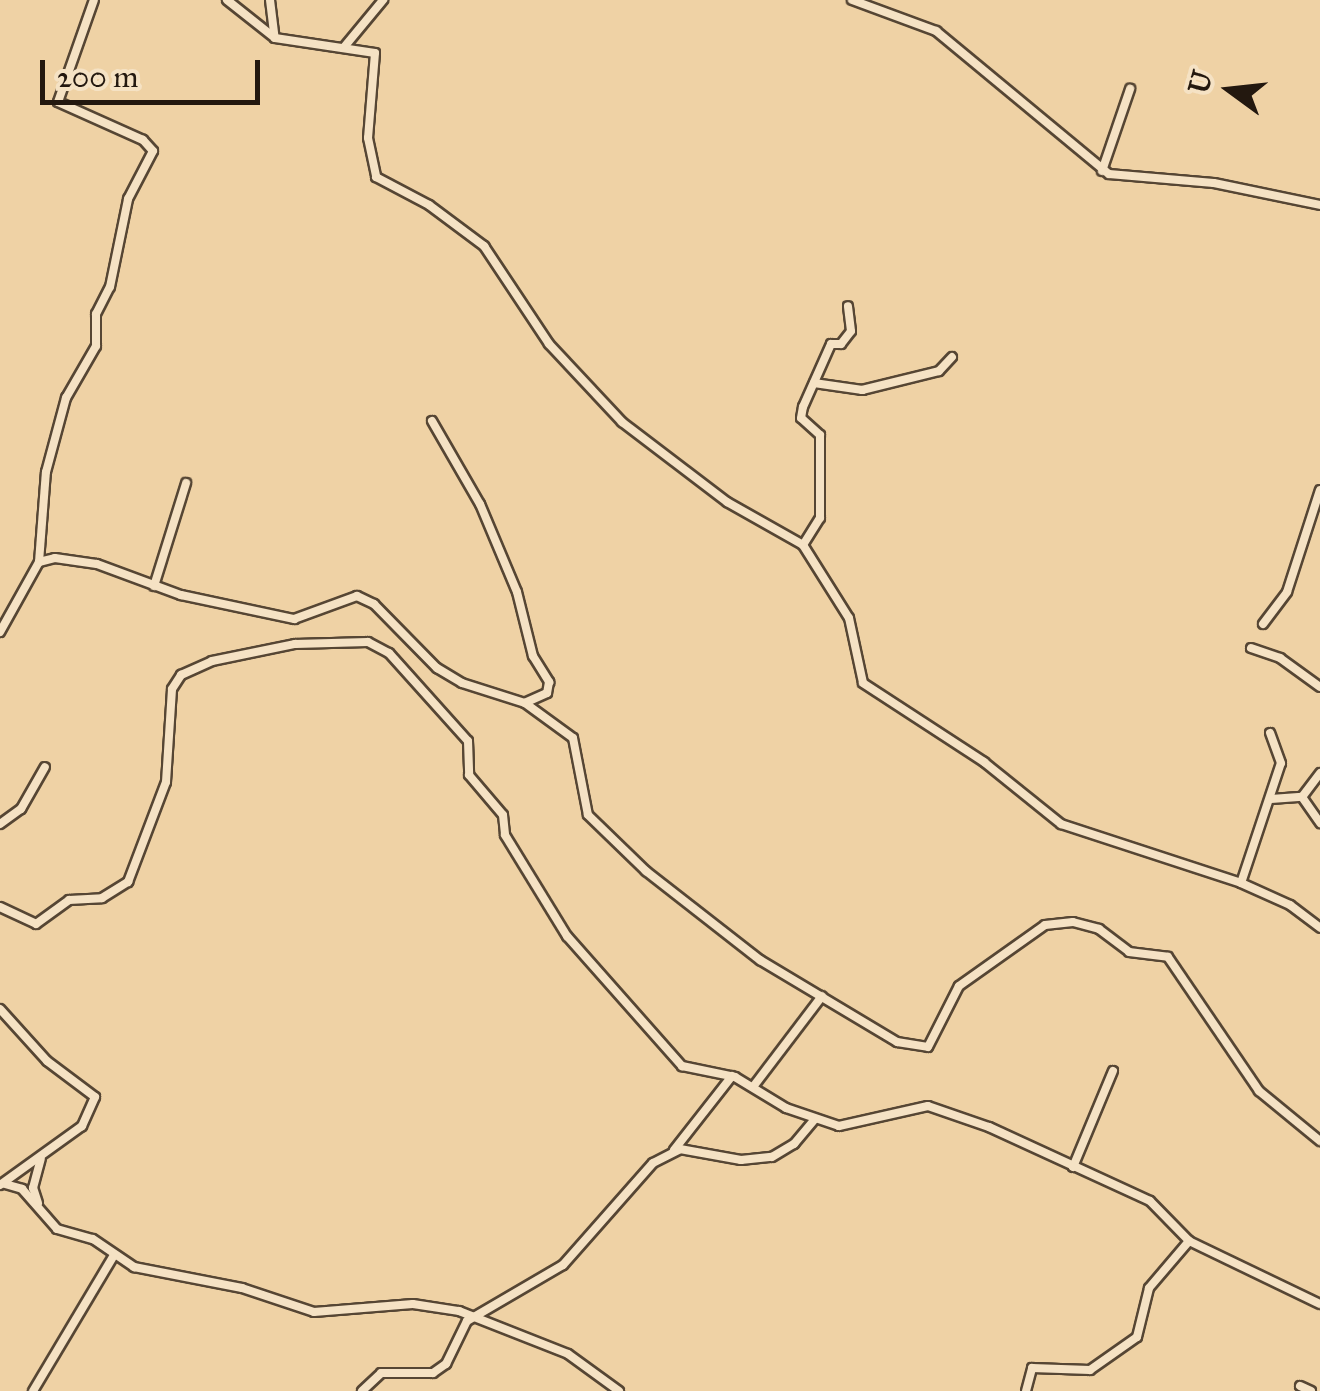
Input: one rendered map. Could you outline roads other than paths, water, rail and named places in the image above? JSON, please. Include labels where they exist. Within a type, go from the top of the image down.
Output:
[{"type":"street","points":[[0,632],[39,562],[46,472],[66,398],[96,346],[96,314],[110,287],[128,199],[153,152],[143,140],[58,102],[94,0]]},
{"type":"street","points":[[228,0],[275,38],[345,46],[379,59],[368,138],[376,177],[429,206],[484,246],[548,344],[622,422],[727,502],[804,545],[849,618],[863,683],[984,762],[1061,824],[1241,883],[1290,905],[1320,928]]},
{"type":"street","points":[[270,0],[275,38]]},
{"type":"street","points":[[345,46],[383,0]]},
{"type":"street","points":[[852,0],[936,31],[1102,171],[1136,181],[1214,183],[1320,205]]},
{"type":"street","points":[[1102,171],[1130,89]]},
{"type":"street","points":[[804,545],[820,518],[819,431],[801,418],[831,344],[841,344],[850,331],[848,306]]},
{"type":"street","points":[[814,384],[862,390],[939,371],[952,357]]},
{"type":"street","points":[[432,421],[480,504],[517,592],[533,656],[549,682],[547,693],[525,704]]},
{"type":"street","points":[[154,586],[186,483]]},
{"type":"street","points":[[1264,624],[1287,592],[1320,490]]},
{"type":"street","points":[[39,562],[97,564],[154,586],[276,616],[309,617],[357,596],[449,676],[525,704],[579,748],[584,803],[598,828],[760,960],[908,1048],[928,1047],[959,986],[996,955],[1057,921],[1098,929],[1129,952],[1168,957],[1259,1092],[1320,1141]]},
{"type":"street","points":[[309,617],[312,641]]},
{"type":"street","points":[[0,907],[36,924],[69,900],[102,898],[128,882],[166,782],[175,680],[212,662],[312,641],[347,639],[389,653],[468,742],[470,774],[503,815],[505,835],[595,972],[668,1055],[696,1072],[732,1076],[814,1120],[855,1124],[928,1106],[1161,1208],[1189,1241],[1320,1304]]},
{"type":"street","points":[[1251,648],[1280,658],[1320,687]]},
{"type":"street","points":[[1241,883],[1281,764],[1270,733]]},
{"type":"street","points":[[0,824],[21,810],[45,767]]},
{"type":"street","points":[[1271,799],[1302,797],[1320,773]]},
{"type":"street","points":[[1302,797],[1320,822]]},
{"type":"street","points":[[753,1087],[822,996]]},
{"type":"street","points":[[0,1010],[47,1061],[96,1097],[82,1126],[2,1184]]},
{"type":"street","points":[[1073,1167],[1113,1071]]},
{"type":"street","points":[[362,1391],[381,1374],[433,1372],[446,1364],[473,1316],[563,1265],[639,1175],[674,1150],[732,1076]]},
{"type":"street","points":[[674,1150],[741,1160],[772,1157],[794,1144],[814,1120]]},
{"type":"street","points":[[42,1157],[33,1188],[42,1212]]},
{"type":"street","points":[[2,1184],[19,1186],[57,1229],[93,1239],[134,1267],[242,1288],[314,1312],[424,1304],[473,1316],[568,1354],[618,1391]]},
{"type":"street","points":[[1026,1391],[1036,1366],[1090,1370],[1138,1336],[1149,1288],[1189,1241]]},
{"type":"street","points":[[34,1391],[114,1255]]},
{"type":"street","points":[[1300,1386],[1311,1391]]}]
